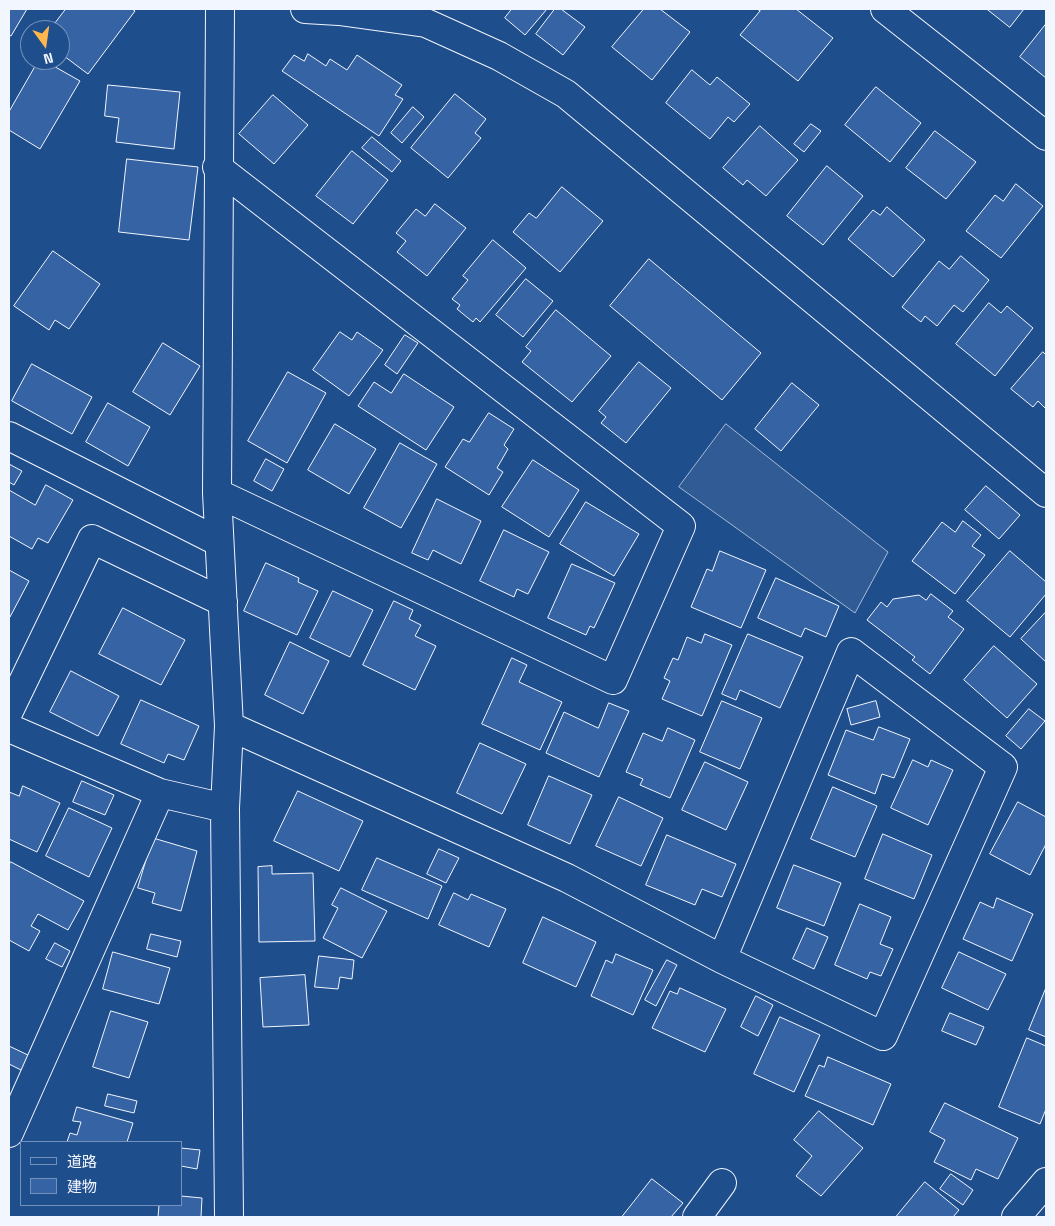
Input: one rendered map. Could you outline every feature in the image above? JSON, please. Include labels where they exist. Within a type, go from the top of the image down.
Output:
[{"type":"street","points":[[220,9],[217,167],[217,493],[218,542],[229,726],[225,808],[229,1217]]},
{"type":"street","points":[[305,9],[426,16],[566,94],[1046,493]]},
{"type":"street","points":[[885,9],[1046,136]]},
{"type":"street","points":[[217,167],[681,526],[614,680],[217,493]]},
{"type":"street","points":[[9,436],[218,542]]},
{"type":"street","points":[[9,712],[92,539],[223,602]]},
{"type":"street","points":[[229,726],[567,878],[722,959],[883,1036],[1003,767],[850,652],[722,959]]},
{"type":"street","points":[[9,728],[160,793],[225,808]]},
{"type":"street","points":[[9,1133],[160,793]]},
{"type":"street","points":[[1016,1217],[1046,1182]]},
{"type":"street","points":[[697,1217],[722,1183]]},
{"type":"shaded area","points":[[726,424],[888,552],[855,613],[679,487]]},
{"type":"building","points":[[9,9],[27,9],[11,36],[9,35]]},
{"type":"building","points":[[66,9],[132,9],[135,11],[88,74],[70,60],[70,20],[58,20]]},
{"type":"building","points":[[512,9],[547,9],[525,35],[505,18]]},
{"type":"building","points":[[555,9],[561,9],[585,27],[563,55],[536,34]]},
{"type":"building","points":[[644,9],[660,9],[690,32],[652,80],[612,47]]},
{"type":"building","points":[[757,9],[796,9],[833,38],[798,81],[740,35],[760,11]]},
{"type":"building","points":[[987,9],[1024,9],[1010,27]]},
{"type":"building","points":[[1046,24],[1046,78],[1020,57]]},
{"type":"building","points":[[308,54],[326,66],[330,59],[347,70],[357,55],[402,85],[395,95],[403,99],[379,136],[282,71],[294,55],[304,61]]},
{"type":"building","points":[[33,70],[61,70],[80,81],[40,149],[9,130],[9,112]]},
{"type":"building","points":[[692,70],[710,85],[717,77],[750,104],[734,122],[728,117],[710,139],[666,103]]},
{"type":"building","points":[[108,85],[180,92],[174,149],[116,142],[119,118],[105,116]]},
{"type":"building","points":[[876,87],[921,123],[890,162],[845,125]]},
{"type":"building","points":[[455,94],[486,119],[475,133],[481,138],[448,178],[411,148]]},
{"type":"building","points":[[273,95],[308,125],[274,164],[239,134]]},
{"type":"building","points":[[413,107],[424,117],[402,143],[391,133]]},
{"type":"building","points":[[811,124],[821,131],[804,152],[794,144]]},
{"type":"building","points":[[760,126],[798,160],[766,196],[747,180],[743,185],[723,168]]},
{"type":"building","points":[[935,131],[976,162],[946,199],[906,168]]},
{"type":"building","points":[[372,137],[401,161],[392,172],[362,148]]},
{"type":"building","points":[[352,151],[388,180],[353,224],[316,196]]},
{"type":"building","points":[[127,159],[198,167],[189,240],[119,232]]},
{"type":"building","points":[[827,166],[863,196],[823,245],[787,216]]},
{"type":"building","points":[[1016,184],[1043,206],[1001,258],[966,231],[995,195],[1003,201]]},
{"type":"building","points":[[562,187],[603,221],[560,272],[513,232],[529,213],[536,218]]},
{"type":"building","points":[[435,204],[466,228],[427,276],[397,252],[406,241],[396,233],[416,209],[425,216]]},
{"type":"building","points":[[887,207],[925,240],[893,277],[848,239],[873,210],[880,215]]},
{"type":"building","points":[[493,240],[526,268],[480,322],[476,318],[473,322],[457,309],[460,305],[452,299],[468,280],[463,276]]},
{"type":"building","points":[[53,251],[100,284],[69,329],[55,320],[49,330],[14,306]]},
{"type":"building","points":[[961,256],[989,280],[963,312],[954,305],[937,326],[925,316],[921,322],[902,307],[939,261],[949,269]]},
{"type":"building","points":[[649,259],[761,353],[722,400],[610,306]]},
{"type":"building","points":[[526,279],[553,301],[523,337],[496,315]]},
{"type":"building","points":[[989,303],[1001,313],[1007,306],[1033,328],[995,376],[956,344]]},
{"type":"building","points":[[556,310],[611,356],[572,402],[522,362],[531,351],[526,347]]},
{"type":"building","points":[[340,332],[352,340],[357,332],[383,350],[349,396],[313,370]]},
{"type":"building","points":[[405,335],[418,343],[397,374],[385,365]]},
{"type":"building","points":[[163,343],[200,366],[170,415],[133,392]]},
{"type":"building","points":[[1043,352],[1046,355],[1046,409],[1038,401],[1033,407],[1011,389]]},
{"type":"building","points":[[639,362],[671,388],[626,443],[601,423],[606,417],[599,411]]},
{"type":"building","points":[[32,364],[92,397],[72,434],[12,401]]},
{"type":"building","points":[[288,372],[326,393],[287,463],[248,441]]},
{"type":"building","points":[[404,374],[454,407],[426,450],[358,406],[374,382],[391,393]]},
{"type":"building","points":[[792,383],[819,405],[781,451],[755,429]]},
{"type":"building","points":[[108,403],[150,427],[128,466],[86,442]]},
{"type":"building","points":[[489,413],[514,429],[504,445],[508,449],[497,468],[503,472],[489,495],[445,467],[463,439],[469,442]]},
{"type":"building","points":[[335,424],[376,449],[349,494],[308,470]]},
{"type":"building","points":[[400,443],[437,464],[401,528],[364,508]]},
{"type":"building","points":[[266,459],[284,469],[272,491],[254,481]]},
{"type":"building","points":[[533,460],[579,490],[549,537],[502,507]]},
{"type":"building","points":[[9,464],[22,471],[14,485],[9,482]]},
{"type":"building","points":[[46,485],[73,500],[48,543],[38,538],[32,549],[9,536],[9,490],[35,505]]},
{"type":"building","points":[[986,486],[1020,515],[999,539],[965,510]]},
{"type":"building","points":[[437,499],[481,521],[461,564],[433,550],[428,560],[412,553]]},
{"type":"building","points":[[586,502],[639,534],[614,576],[560,544]]},
{"type":"building","points":[[963,521],[981,535],[972,546],[985,555],[955,594],[912,561],[942,522],[955,532]]},
{"type":"building","points":[[504,530],[549,552],[528,594],[517,589],[514,597],[480,581]]},
{"type":"building","points":[[720,551],[766,570],[741,628],[691,607],[707,569],[712,571]]},
{"type":"building","points":[[1010,551],[1046,582],[1046,594],[1010,637],[967,601]]},
{"type":"building","points":[[266,563],[299,578],[298,582],[318,591],[297,635],[244,611]]},
{"type":"building","points":[[572,564],[615,583],[594,628],[590,626],[586,635],[548,618]]},
{"type":"building","points":[[9,570],[29,581],[10,617],[9,617]]},
{"type":"building","points":[[776,578],[839,606],[826,637],[805,628],[801,637],[758,618]]},
{"type":"building","points":[[333,591],[373,610],[350,657],[310,638]]},
{"type":"building","points":[[931,594],[953,611],[948,617],[964,629],[930,674],[912,660],[915,657],[867,620],[881,602],[887,607],[893,599],[919,595],[926,600]]},
{"type":"building","points":[[394,601],[413,610],[409,619],[421,625],[415,636],[436,646],[415,690],[363,665]]},
{"type":"building","points":[[123,608],[185,640],[161,685],[99,654]]},
{"type":"building","points":[[1046,612],[1046,662],[1021,639]]},
{"type":"building","points":[[705,634],[732,645],[702,716],[662,699],[670,681],[664,678],[673,658],[678,660],[687,637],[701,643]]},
{"type":"building","points":[[748,634],[803,657],[780,708],[740,690],[736,700],[722,694]]},
{"type":"building","points":[[290,642],[329,661],[303,714],[265,695]]},
{"type":"building","points":[[994,646],[1037,684],[1007,718],[964,680]]},
{"type":"building","points":[[512,658],[527,665],[519,682],[562,702],[540,750],[482,724]]},
{"type":"building","points":[[71,671],[119,696],[98,736],[50,712]]},
{"type":"building","points":[[141,700],[199,726],[184,760],[168,754],[164,763],[121,744]]},
{"type":"building","points":[[722,701],[762,718],[740,769],[700,752]]},
{"type":"building","points":[[876,701],[880,717],[851,725],[847,709]]},
{"type":"building","points":[[609,703],[629,711],[599,777],[546,753],[564,712],[598,728]]},
{"type":"building","points":[[1029,709],[1045,721],[1021,749],[1006,736]]},
{"type":"building","points":[[879,727],[910,739],[894,778],[882,774],[875,794],[828,775],[846,730],[873,740]]},
{"type":"building","points":[[668,728],[695,740],[670,798],[640,785],[643,779],[626,772],[643,733],[662,741]]},
{"type":"building","points":[[480,743],[526,764],[502,814],[457,793]]},
{"type":"building","points":[[913,760],[928,767],[931,760],[953,770],[928,825],[891,808]]},
{"type":"building","points":[[705,762],[748,782],[726,830],[682,810]]},
{"type":"building","points":[[549,776],[592,795],[570,844],[528,825]]},
{"type":"building","points":[[82,781],[114,795],[105,815],[73,802]]},
{"type":"building","points":[[23,786],[60,803],[37,852],[9,839],[9,792],[19,796]]},
{"type":"building","points":[[833,787],[877,806],[855,857],[811,839]]},
{"type":"building","points":[[298,791],[363,821],[339,871],[274,841]]},
{"type":"building","points":[[619,797],[663,818],[641,866],[596,846]]},
{"type":"building","points":[[1018,802],[1046,817],[1046,844],[1030,875],[990,854]]},
{"type":"building","points":[[69,808],[112,828],[89,877],[46,856]]},
{"type":"building","points":[[883,834],[932,855],[914,899],[865,879]]},
{"type":"building","points":[[667,835],[736,864],[722,897],[702,889],[695,905],[646,885]]},
{"type":"building","points":[[153,838],[197,851],[181,911],[152,903],[155,893],[138,888]]},
{"type":"building","points":[[439,849],[459,858],[446,883],[427,874]]},
{"type":"building","points":[[377,858],[442,886],[428,919],[362,890]]},
{"type":"building","points":[[11,862],[84,901],[68,930],[38,914],[31,926],[40,931],[29,951],[9,940],[9,865]]},
{"type":"building","points":[[794,865],[841,883],[824,926],[777,908]]},
{"type":"building","points":[[272,866],[272,874],[313,873],[315,941],[259,942],[258,867]]},
{"type":"building","points":[[341,888],[387,911],[362,958],[323,938],[338,908],[332,905]]},
{"type":"building","points":[[454,893],[468,900],[471,894],[506,909],[489,947],[439,925]]},
{"type":"building","points":[[997,898],[1033,914],[1012,961],[963,939],[980,902],[993,908]]},
{"type":"building","points":[[860,904],[891,917],[880,944],[893,949],[881,976],[870,972],[867,979],[835,965]]},
{"type":"building","points":[[543,917],[596,942],[576,987],[523,963]]},
{"type":"building","points":[[807,928],[828,937],[814,969],[793,959]]},
{"type":"building","points":[[151,934],[181,941],[177,957],[147,949]]},
{"type":"building","points":[[55,943],[70,951],[62,967],[46,959]]},
{"type":"building","points":[[113,952],[170,968],[159,1004],[103,989]]},
{"type":"building","points":[[959,952],[1006,974],[988,1010],[942,988]]},
{"type":"building","points":[[616,954],[653,970],[633,1015],[591,996],[606,960],[612,963]]},
{"type":"building","points":[[319,956],[354,960],[352,979],[340,977],[338,989],[315,987]]},
{"type":"building","points":[[667,960],[677,965],[656,1006],[645,1000]]},
{"type":"building","points":[[305,975],[309,1025],[263,1027],[260,978]]},
{"type":"building","points":[[680,988],[726,1009],[705,1052],[652,1028],[670,991],[677,994]]},
{"type":"building","points":[[1046,988],[1046,1037],[1029,1030]]},
{"type":"building","points":[[756,996],[773,1005],[758,1036],[741,1027]]},
{"type":"building","points":[[111,1011],[148,1022],[129,1078],[93,1067]]},
{"type":"building","points":[[950,1013],[984,1027],[976,1045],[942,1031]]},
{"type":"building","points":[[780,1017],[820,1035],[794,1092],[754,1074]]},
{"type":"building","points":[[1027,1038],[1046,1046],[1046,1109],[1040,1124],[999,1107]]},
{"type":"building","points":[[9,1046],[30,1056],[23,1071],[9,1064]]},
{"type":"building","points":[[828,1057],[891,1084],[873,1125],[805,1096],[819,1065],[824,1067]]},
{"type":"building","points":[[108,1094],[137,1101],[134,1113],[105,1106]]},
{"type":"building","points":[[945,1103],[1018,1138],[998,1179],[976,1169],[971,1180],[934,1162],[945,1140],[930,1132]]},
{"type":"building","points":[[77,1107],[133,1123],[127,1141],[67,1141],[70,1133],[77,1135],[81,1122],[73,1121]]},
{"type":"building","points":[[819,1111],[863,1148],[821,1196],[796,1176],[812,1156],[794,1140]]},
{"type":"building","points":[[182,1148],[200,1150],[197,1169],[182,1166]]},
{"type":"building","points":[[951,1174],[973,1190],[963,1205],[940,1189]]},
{"type":"building","points":[[652,1179],[683,1203],[671,1217],[622,1217]]},
{"type":"building","points":[[925,1182],[959,1210],[953,1217],[896,1217]]},
{"type":"building","points":[[182,1196],[202,1198],[201,1217],[158,1217],[159,1206],[182,1206]]}]
